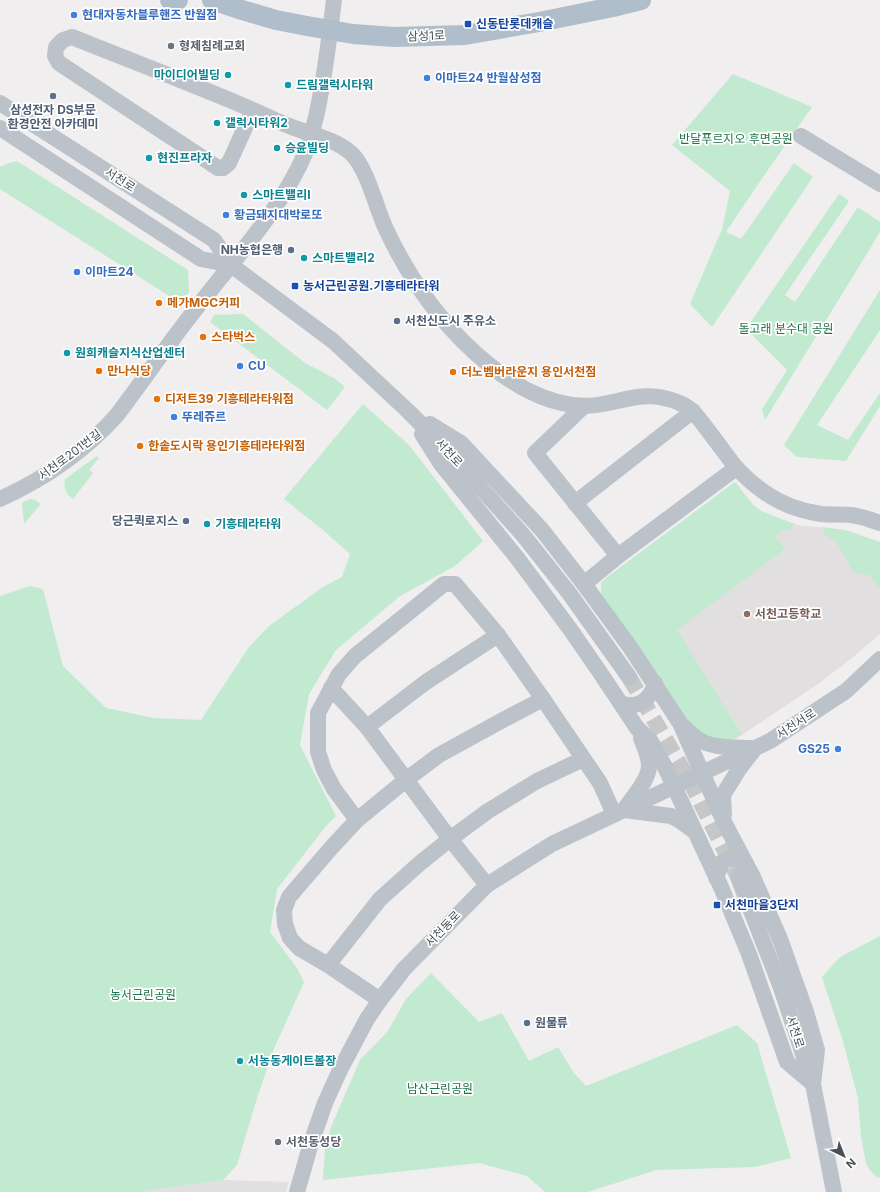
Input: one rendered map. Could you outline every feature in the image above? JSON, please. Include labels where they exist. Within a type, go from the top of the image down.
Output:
[{"type":"main road","points":[[170,0],[178,0]]},
{"type":"main road","name":"삼성1로","points":[[212,0],[276,20],[330,30],[394,37],[465,35],[539,22],[642,0]]},
{"type":"street","name":"서천로201번길","points":[[0,499],[56,468],[106,428],[120,412],[205,298],[255,235],[292,181],[312,134],[326,67],[334,0]]},
{"type":"street","points":[[253,110],[230,162],[223,168],[218,168],[59,64],[56,56],[56,47],[63,40],[72,37],[328,140],[342,147],[359,162],[382,221],[402,260],[428,300],[467,345],[487,363],[510,380],[530,392],[564,404],[584,406],[641,396],[666,398],[683,404],[693,411],[736,468],[762,491],[775,499],[807,511],[823,514],[853,515],[880,523]]},
{"type":"street","name":"서천로","points":[[0,103],[214,240],[231,265],[333,341],[408,411],[448,451],[523,535],[569,592],[629,677]]},
{"type":"street","name":"서천로","points":[[1,130],[201,259],[231,265]]},
{"type":"street","points":[[801,136],[880,184]]},
{"type":"street","points":[[584,406],[535,453],[618,556]]},
{"type":"street","points":[[408,411],[461,443],[542,530],[630,647],[680,723],[724,822],[753,877],[780,939],[806,1012],[817,1050],[812,1084]]},
{"type":"street","points":[[408,411],[441,464],[518,559],[570,629],[621,703],[636,728],[646,752],[649,766],[647,777],[619,812]]},
{"type":"street","points":[[575,503],[693,411]]},
{"type":"street","points":[[584,584],[618,556],[736,468]]},
{"type":"street","points":[[357,820],[334,789],[324,770],[318,752],[318,713],[339,674],[355,656],[444,584],[455,584],[498,635],[619,812]]},
{"type":"street","points":[[367,727],[426,682],[498,635]]},
{"type":"street","name":"서천서로","points":[[703,774],[770,741],[846,691],[880,659]]},
{"type":"street","points":[[621,703],[636,705],[643,702],[654,690],[655,683]]},
{"type":"street","points":[[331,688],[367,727],[486,885]]},
{"type":"street","points":[[380,1000],[328,965],[298,948],[290,938],[285,924],[284,910],[288,897],[357,820],[406,779],[439,755],[543,699]]},
{"type":"street","points":[[680,723],[695,737],[704,742],[718,746],[754,749]]},
{"type":"street","points":[[636,728],[650,740],[675,787],[749,954],[787,1062],[812,1084]]},
{"type":"street","points":[[724,822],[723,796],[754,749]]},
{"type":"street","points":[[328,965],[380,899],[419,864],[488,811],[537,781],[583,759]]},
{"type":"street","name":"서천동로","points":[[297,1192],[311,1143],[327,1099],[340,1070],[367,1019],[380,1000],[410,964],[486,885],[552,844],[703,774]]},
{"type":"street","points":[[619,812],[672,816],[695,832]]},
{"type":"street","points":[[716,878],[722,862],[731,858],[745,862]]},
{"type":"street","name":"서천로","points":[[738,877],[780,985],[812,1084],[834,1192]]},
{"type":"shaded area","name":"서천고등학교","points":[[735,482],[753,505],[761,511],[797,525],[845,530],[880,542],[880,634],[818,684],[742,735],[726,743],[694,730],[601,595],[601,583]]},
{"type":"shaded area","points":[[223,1180],[289,1182],[286,1192],[139,1192]]},
{"type":"green space","name":"반달푸르지오 후면공원","points":[[733,74],[812,107],[726,232],[741,239],[794,163],[813,177],[712,327],[690,304],[722,229],[730,191],[672,145]]},
{"type":"green space","points":[[17,161],[188,270],[189,292],[182,304],[0,189],[0,167]]},
{"type":"green space","name":"돌고래 분수대 공원","points":[[839,194],[849,201],[785,295],[795,302],[858,207],[880,222],[880,232],[765,420],[762,409],[787,370],[746,329]]},
{"type":"green space","points":[[880,290],[880,330],[817,425],[848,440],[880,393],[880,406],[846,461],[797,457],[784,445]]},
{"type":"green space","points":[[243,314],[305,363],[334,378],[345,387],[327,410],[210,322],[214,315]]},
{"type":"green space","name":"농서근린공원","points":[[363,404],[409,445],[483,541],[455,566],[400,596],[336,650],[309,694],[300,745],[336,816],[326,826],[277,889],[270,932],[297,968],[304,982],[273,1051],[237,1165],[223,1180],[139,1192],[0,1192],[0,596],[30,586],[43,589],[63,666],[106,708],[154,718],[201,720],[249,647],[269,626],[323,587],[342,577],[350,554],[284,499]]},
{"type":"green space","points":[[97,456],[99,458],[89,470],[93,473],[73,499],[69,495],[64,485],[65,479]]},
{"type":"green space","points":[[735,482],[753,505],[761,511],[794,524],[791,530],[782,530],[776,537],[785,549],[677,630],[742,735],[726,743],[694,730],[601,595],[601,583]]},
{"type":"green space","points":[[30,499],[41,504],[24,524],[22,503]]},
{"type":"green space","points":[[822,527],[845,530],[880,542],[880,589],[869,575],[854,573],[836,541],[825,535]]},
{"type":"green space","points":[[880,936],[880,1177],[878,1178],[869,1169],[866,1163],[861,1137],[858,1098],[842,1038],[822,977],[840,957]]},
{"type":"green space","name":"남산근린공원","points":[[431,973],[479,1022],[502,1013],[529,1061],[558,1047],[574,1073],[586,1086],[737,1025],[757,1043],[791,1158],[755,1167],[656,1170],[588,1192],[545,1192],[527,1176],[479,1163],[323,1180],[325,1148],[331,1127],[360,1060],[388,1031],[406,999]]},
{"type":"tunnel","points":[[629,677],[691,783],[738,877]]},
{"type":"place","name":"현대자동차블루핸즈 반월점","points":[[74,15]]},
{"type":"place","name":"신동탄롯데캐슬","points":[[468,24]]},
{"type":"place","name":"형제침례교회","points":[[171,46]]},
{"type":"place","name":"마이디어빌딩","points":[[228,75]]},
{"type":"place","name":"이마트24 반월삼성점","points":[[427,78]]},
{"type":"place","name":"드림갤럭시타워","points":[[288,85]]},
{"type":"place","name":"삼성전자 DS부문 환경안전 아카데미","points":[[53,96]]},
{"type":"place","name":"갤럭시타워2","points":[[217,123]]},
{"type":"place","name":"승윤빌딩","points":[[277,148]]},
{"type":"place","name":"현진프라자","points":[[149,158]]},
{"type":"place","name":"스마트밸리I","points":[[244,195]]},
{"type":"place","name":"황금돼지대박로또","points":[[226,215]]},
{"type":"place","name":"NH농협은행","points":[[291,250]]},
{"type":"place","name":"스마트밸리2","points":[[304,258]]},
{"type":"place","name":"이마트24","points":[[77,272]]},
{"type":"place","name":"농서근린공원.기흥테라타워","points":[[295,286]]},
{"type":"place","name":"메가MGC커피","points":[[159,303]]},
{"type":"place","name":"서천신도시 주유소","points":[[397,321]]},
{"type":"place","name":"스타벅스","points":[[203,337]]},
{"type":"place","name":"원희캐슬지식산업센터","points":[[67,353]]},
{"type":"place","name":"CU","points":[[240,366]]},
{"type":"place","name":"만나식당","points":[[99,371]]},
{"type":"place","name":"더노벰버라운지 용인서천점","points":[[453,372]]},
{"type":"place","name":"디저트39 기흥테라타워점","points":[[157,399]]},
{"type":"place","name":"뚜레쥬르","points":[[174,417]]},
{"type":"place","name":"한솥도시락 용인기흥테라타워점","points":[[140,446]]},
{"type":"place","name":"당근퀵로지스","points":[[186,521]]},
{"type":"place","name":"기흥테라타워","points":[[207,524]]},
{"type":"place","name":"서천고등학교","points":[[747,614]]},
{"type":"place","name":"GS25","points":[[838,749]]},
{"type":"place","name":"서천마을3단지","points":[[717,905]]},
{"type":"place","name":"원물류","points":[[527,1023]]},
{"type":"place","name":"서농동게이트볼장","points":[[240,1061]]},
{"type":"place","name":"서천동성당","points":[[278,1142]]}]
